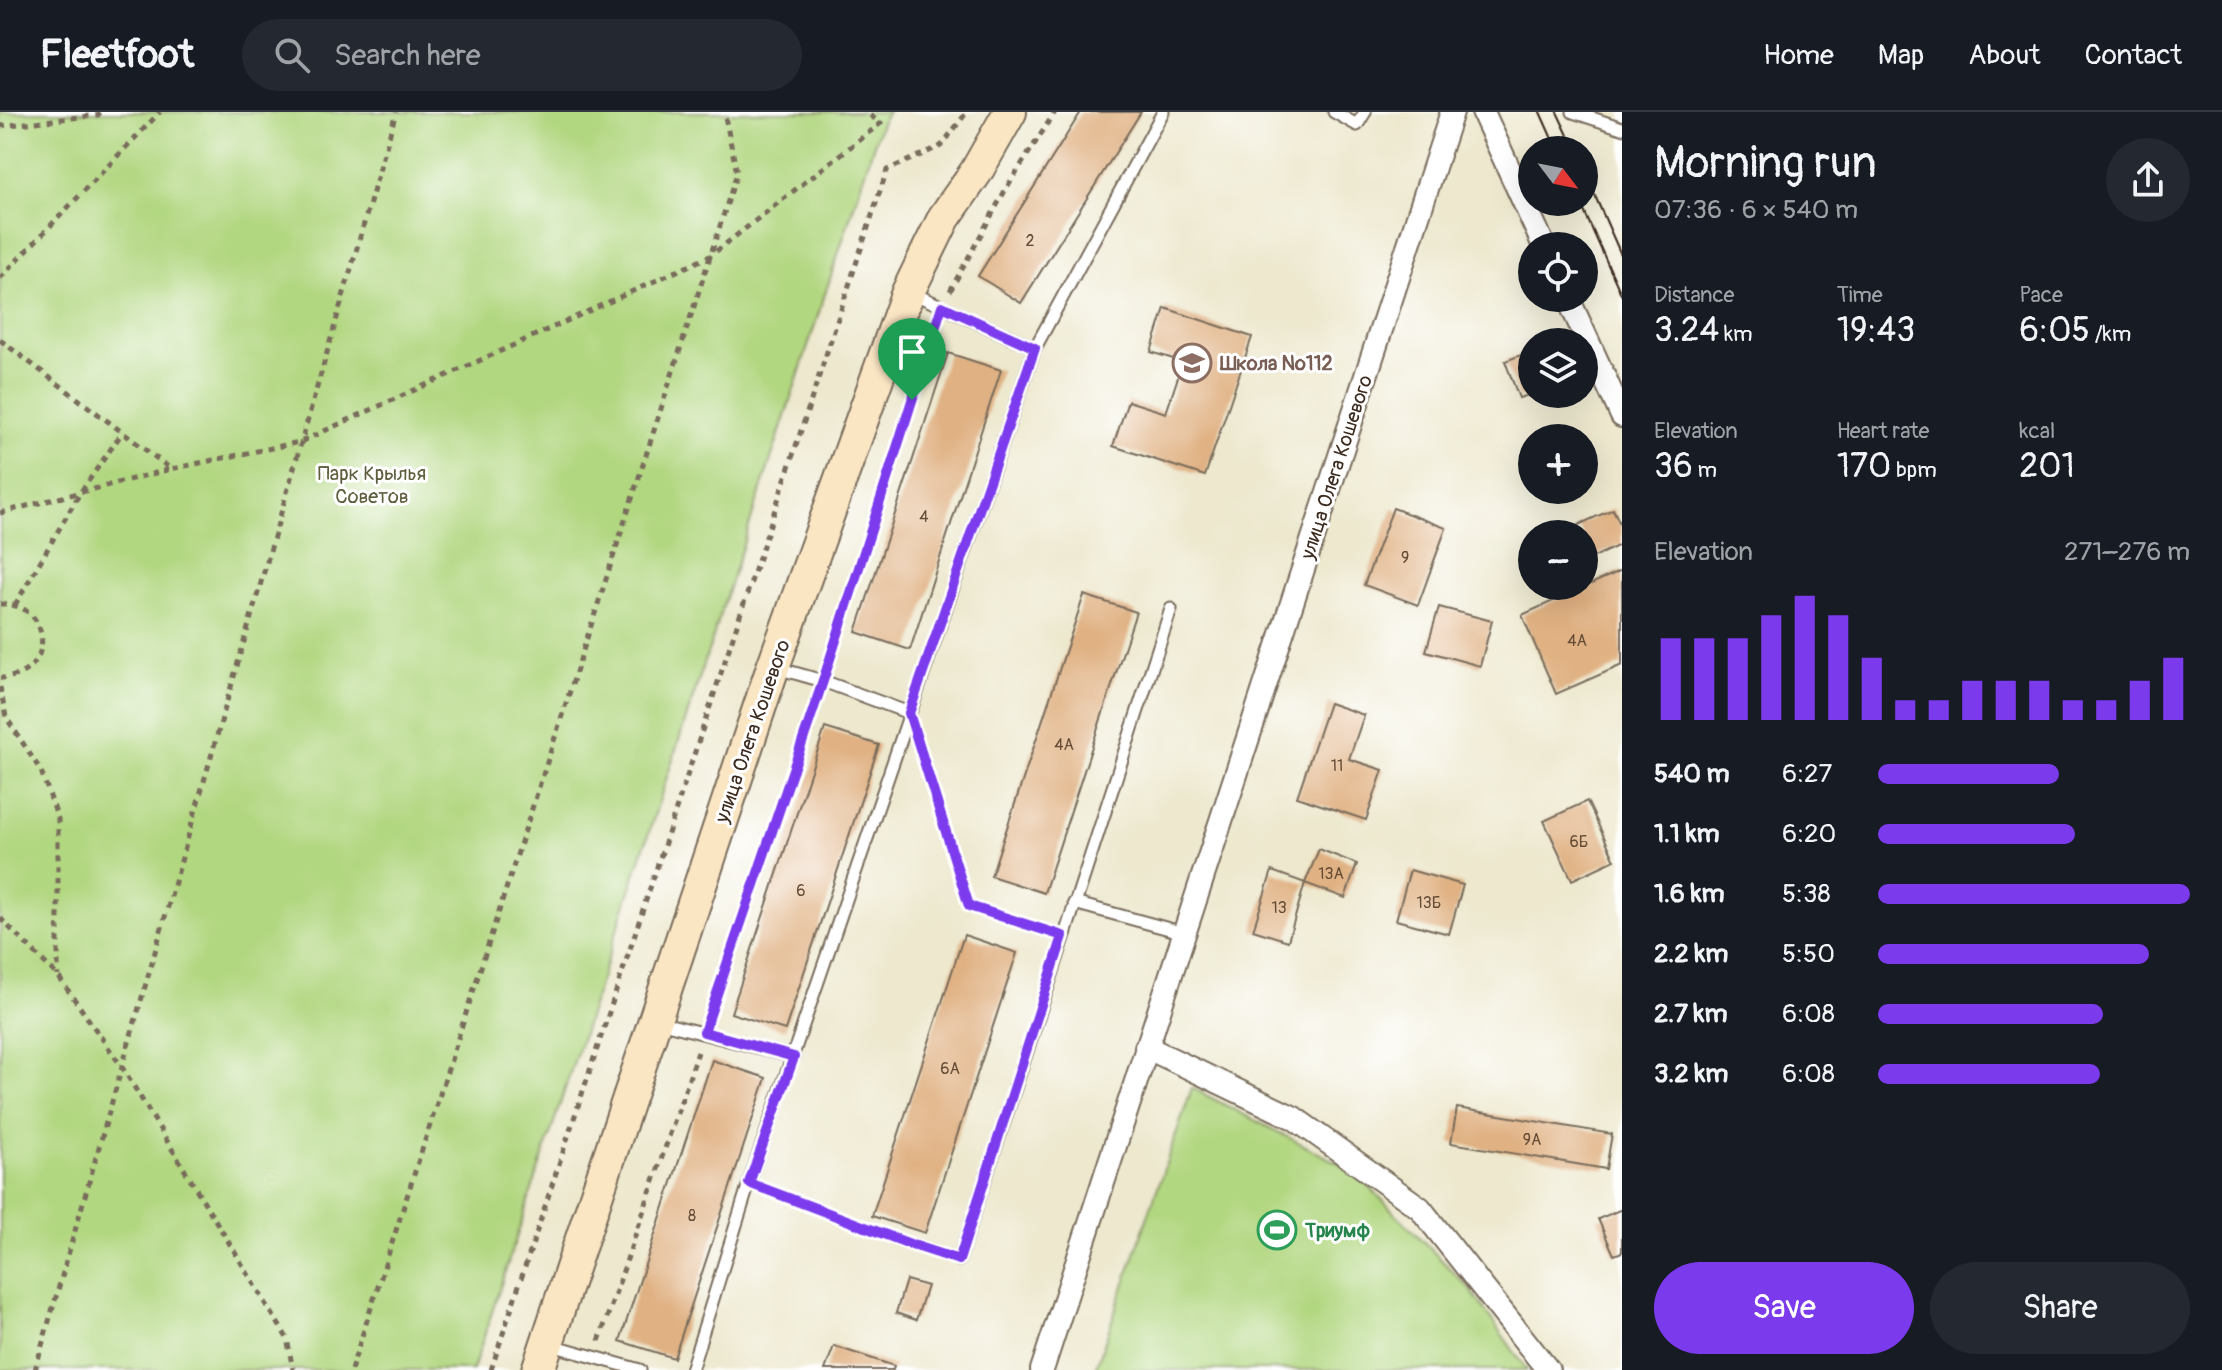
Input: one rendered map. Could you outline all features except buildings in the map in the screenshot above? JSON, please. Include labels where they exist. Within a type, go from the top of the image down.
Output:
[{"type":"street","name":"улица Олега Кошевого","points":[[542,1357],[773,667],[908,292],[944,218],[976,172],[1010,112]]},
{"type":"street","name":"улица Олега Кошевого","points":[[1042,1370],[1452,112]]},
{"type":"street","points":[[1483,112],[1538,232]]},
{"type":"street","points":[[1574,312],[1622,416]]},
{"type":"street","points":[[1146,1047],[1294,1118],[1420,1208],[1548,1370]]},
{"type":"lane","points":[[691,1370],[749,1183],[1035,348],[1163,112]]},
{"type":"lane","points":[[1334,112],[1357,125],[1365,112]]},
{"type":"lane","points":[[1573,112],[1622,128]]},
{"type":"lane","points":[[908,292],[1035,348]]},
{"type":"lane","points":[[959,1260],[1171,609]]},
{"type":"lane","points":[[773,667],[823,681],[909,713]]},
{"type":"lane","points":[[1074,903],[1184,933]]},
{"type":"lane","points":[[655,1021],[794,1057]]},
{"type":"lane","points":[[542,1357],[594,1355],[640,1370]]},
{"type":"path","points":[[0,126],[98,115],[101,112]]},
{"type":"path","points":[[0,278],[160,112]]},
{"type":"path","points":[[35,1370],[396,112]]},
{"type":"path","points":[[351,1370],[737,173],[724,112]]},
{"type":"path","points":[[0,513],[171,469],[300,442],[710,256],[881,123],[865,112]]},
{"type":"path","points":[[491,1370],[887,170],[941,146],[967,112]]},
{"type":"path","points":[[594,1355],[823,681],[942,306],[1007,187],[1055,112]]},
{"type":"path","points":[[0,340],[171,469]]},
{"type":"path","points":[[15,605],[80,493],[122,433]]},
{"type":"path","points":[[0,604],[15,605],[27,611],[37,621],[42,635],[36,662],[26,672],[13,678],[0,678]]},
{"type":"path","points":[[0,687],[6,717],[41,771],[58,819],[58,976]]},
{"type":"path","points":[[909,713],[969,906],[1063,936]]},
{"type":"path","points":[[0,918],[58,976],[122,1067],[287,1338],[293,1370]]},
{"type":"path","points":[[749,1183],[959,1260]]},
{"type":"green space","name":"Парк Крылья Советов","points":[[0,112],[888,112],[881,123],[473,1370],[0,1370]]},
{"type":"green space","name":"Триумф","points":[[1192,1088],[1354,1171],[1469,1288],[1527,1370],[1095,1370]]},
{"type":"tram line","points":[[1540,112],[1551,136]]},
{"type":"tram line","points":[[1557,112],[1568,136]]},
{"type":"tram line","points":[[1598,203],[1622,257]]},
{"type":"tram line","points":[[1586,216],[1622,296]]},
{"type":"place","name":"Школа №112","points":[[1192,363]]},
{"type":"place","name":"Триумф","points":[[1277,1230]]},
{"type":"route","points":[[942,306],[1035,348],[909,713],[969,906],[1063,936],[959,1260],[749,1183],[794,1057],[704,1032],[823,681],[912,400],[942,306]]}]
